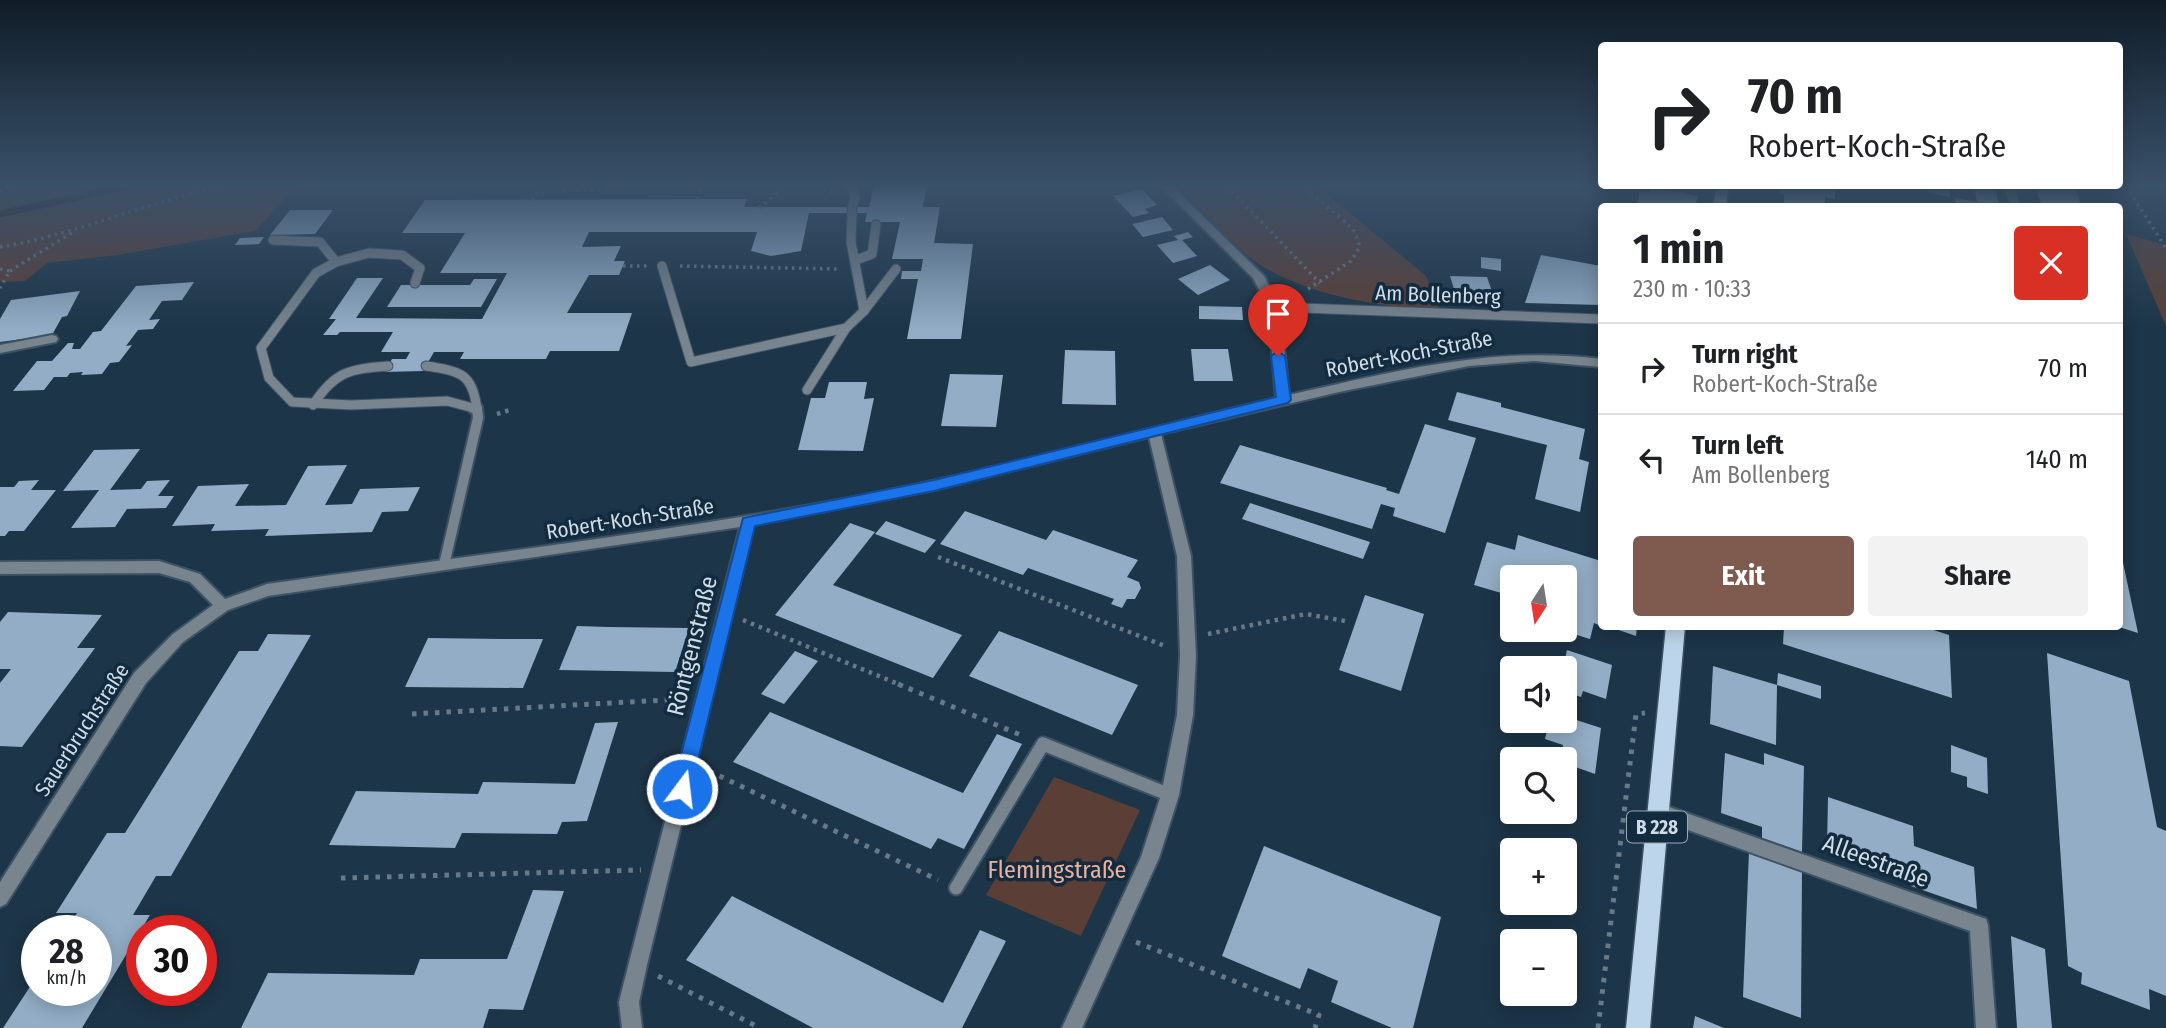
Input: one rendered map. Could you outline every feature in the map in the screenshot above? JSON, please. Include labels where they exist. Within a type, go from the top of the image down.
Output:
[{"type":"main road","name":"B 228","points":[[1638,1028],[1676,630]]},
{"type":"street","points":[[1215,234],[1258,276],[1274,307],[1283,400]]},
{"type":"street","points":[[0,349],[52,339]]},
{"type":"street","name":"Robert-Koch-Straße","points":[[223,606],[267,590],[572,550],[748,522],[934,485],[1283,400],[1465,361],[1517,356],[1598,363]]},
{"type":"street","points":[[1072,1028],[1150,858],[1170,795],[1185,715],[1188,656],[1184,556],[1154,431]]},
{"type":"street","name":"Röntgenstraße","points":[[632,1028],[629,1002],[637,965],[748,522]]},
{"type":"street","points":[[0,568],[159,567],[195,578],[223,606]]},
{"type":"street","name":"Sauerbruchstraße","points":[[0,898],[140,678],[178,638],[223,606]]},
{"type":"street","name":"Alleestraße","points":[[1658,811],[1979,925],[1986,1028]]},
{"type":"lane","points":[[851,234],[864,311]]},
{"type":"lane","points":[[857,265],[872,254],[875,234]]},
{"type":"lane","points":[[272,240],[320,242],[336,262]]},
{"type":"lane","points":[[415,283],[420,268],[402,255],[369,253],[336,262],[316,273],[261,348],[269,378],[292,402],[313,404],[447,401],[477,409]]},
{"type":"lane","points":[[662,266],[691,362],[846,328]]},
{"type":"lane","points":[[807,390],[846,328],[864,311],[896,269]]},
{"type":"lane","name":"Am Bollenberg","points":[[1274,307],[1598,319]]},
{"type":"lane","points":[[313,404],[326,383],[346,370],[388,366]]},
{"type":"lane","points":[[426,366],[453,370],[468,377],[475,391],[478,418],[444,565]]},
{"type":"lane","points":[[956,888],[1043,744],[1170,795]]},
{"type":"path","points":[[0,247],[59,234]]},
{"type":"path","points":[[0,288],[10,271],[71,234]]},
{"type":"path","points":[[1273,234],[1320,282]]},
{"type":"path","points":[[1274,307],[1352,261],[1360,246],[1355,234]]},
{"type":"path","points":[[2157,236],[2166,238]]},
{"type":"path","points":[[2157,236],[2166,248]]},
{"type":"path","points":[[662,266],[857,265]]},
{"type":"path","points":[[0,269],[10,271]]},
{"type":"path","points":[[938,557],[1188,656]]},
{"type":"path","points":[[726,613],[1043,744]]},
{"type":"path","points":[[1187,638],[1306,614],[1345,621]]},
{"type":"path","points":[[412,714],[705,698]]},
{"type":"path","points":[[1598,1028],[1636,714],[1667,712]]},
{"type":"path","points":[[689,762],[956,888]]},
{"type":"path","points":[[341,878],[660,869]]},
{"type":"path","points":[[1115,934],[1318,1015],[1315,1028]]},
{"type":"path","points":[[637,965],[760,1028]]},
{"type":"green space","points":[[0,234],[238,234],[117,255],[47,263],[25,281],[0,282]]},
{"type":"green space","points":[[1225,234],[1375,234],[1426,276],[1440,311],[1390,306],[1336,296],[1285,278],[1242,251]]},
{"type":"green space","points":[[2126,234],[2166,245],[2166,326]]},
{"type":"green space","name":"Flemingstraße","points":[[1054,777],[1140,810],[1081,936],[986,895]]},
{"type":"building","points":[[464,234],[588,234],[582,247],[621,246],[614,261],[625,261],[619,275],[589,275],[567,313],[632,313],[619,351],[550,351],[546,359],[460,359],[464,352],[434,352],[423,371],[384,372],[392,359],[406,359],[410,352],[381,352],[393,332],[340,332],[337,335],[323,335],[336,319],[329,319],[357,278],[383,278],[356,318],[482,319],[507,273],[440,273]]},
{"type":"building","points":[[756,234],[805,234],[801,251],[771,256],[751,251]]},
{"type":"building","points":[[897,234],[936,234],[934,243],[973,244],[961,339],[907,339],[918,279],[901,279],[902,271],[921,271],[923,259],[892,259]]},
{"type":"building","points":[[1190,234],[1193,237],[1182,240],[1197,256],[1173,263],[1157,245],[1178,240],[1174,236]]},
{"type":"building","points":[[264,237],[259,244],[235,245],[240,238]]},
{"type":"building","points":[[1541,255],[1598,265],[1598,305],[1525,303]]},
{"type":"building","points":[[1481,257],[1501,259],[1501,271],[1481,268]]},
{"type":"building","points":[[1210,265],[1230,280],[1198,295],[1178,279]]},
{"type":"building","points":[[1450,276],[1487,277],[1496,303],[1458,302]]},
{"type":"building","points":[[474,279],[497,279],[481,307],[387,307],[401,285],[470,285]]},
{"type":"building","points":[[194,282],[182,300],[162,301],[149,320],[160,319],[153,329],[138,330],[126,346],[132,345],[119,362],[110,363],[102,374],[70,373],[67,377],[54,377],[44,390],[13,391],[37,361],[52,361],[68,343],[74,343],[72,349],[80,349],[93,332],[101,331],[136,286]]},
{"type":"building","points":[[80,291],[67,316],[62,317],[52,335],[0,342],[0,319],[11,300]]},
{"type":"building","points":[[1199,306],[1242,307],[1243,320],[1199,319]]},
{"type":"building","points":[[1191,349],[1228,349],[1233,381],[1194,381]]},
{"type":"building","points":[[1065,350],[1115,351],[1116,405],[1062,404]]},
{"type":"building","points":[[950,374],[1003,375],[996,427],[941,426]]},
{"type":"building","points":[[829,382],[867,382],[864,399],[874,398],[863,451],[798,450],[811,398],[825,398]]},
{"type":"building","points":[[1457,392],[1501,403],[1501,407],[1585,429],[1579,459],[1589,462],[1580,512],[1535,499],[1547,445],[1448,420]]},
{"type":"building","points":[[1425,424],[1476,438],[1445,533],[1393,516],[1395,508],[1381,504],[1372,529],[1220,483],[1240,445],[1387,488],[1386,490],[1399,494]]},
{"type":"building","points":[[140,449],[110,490],[141,489],[147,481],[170,480],[158,496],[174,496],[166,508],[127,509],[115,527],[71,528],[99,490],[63,491],[94,450]]},
{"type":"building","points":[[347,465],[325,505],[352,504],[360,489],[420,487],[408,511],[382,512],[372,532],[265,536],[269,529],[211,531],[215,524],[172,526],[198,486],[249,484],[235,506],[286,505],[308,466]]},
{"type":"building","points":[[39,480],[31,490],[56,490],[24,531],[9,531],[5,536],[0,536],[0,487],[14,487],[19,481]]},
{"type":"building","points":[[1250,503],[1370,542],[1363,559],[1242,519]]},
{"type":"building","points":[[965,511],[1046,540],[1053,530],[1138,560],[1127,577],[1139,582],[1141,588],[1135,599],[1127,599],[1122,608],[1111,604],[1114,599],[1028,568],[1023,575],[940,544]]},
{"type":"building","points":[[886,521],[936,540],[925,553],[875,534]]},
{"type":"building","points":[[850,523],[875,532],[833,585],[962,635],[933,678],[775,615]]},
{"type":"building","points":[[1518,535],[1598,560],[1598,625],[1594,623],[1590,639],[1577,635],[1577,565],[1500,565],[1500,593],[1474,585],[1487,542],[1515,550]]},
{"type":"building","points":[[2123,563],[2138,633],[2123,628]]},
{"type":"building","points":[[1365,595],[1424,614],[1401,691],[1339,670]]},
{"type":"building","points":[[8,612],[102,615],[77,648],[95,648],[22,747],[0,746],[0,683],[11,669],[0,669],[0,622]]},
{"type":"building","points":[[577,626],[689,628],[675,672],[559,670]]},
{"type":"building","points":[[1619,630],[1637,630],[1636,636]]},
{"type":"building","points":[[1784,630],[1933,630],[1949,635],[1952,698],[1783,644]]},
{"type":"building","points":[[999,631],[1138,685],[1112,735],[969,676]]},
{"type":"building","points":[[268,634],[311,635],[171,876],[156,876],[133,915],[126,915],[126,955],[112,978],[112,915],[56,913],[107,833],[125,833],[239,651],[258,651]]},
{"type":"building","points":[[428,638],[543,639],[523,688],[405,687]]},
{"type":"building","points":[[1567,650],[1612,665],[1606,699],[1583,691],[1581,697],[1577,696],[1577,656],[1566,656]]},
{"type":"building","points":[[795,651],[818,661],[784,704],[761,694]]},
{"type":"building","points":[[2047,653],[2129,681],[2157,827],[2166,831],[2166,996],[2149,989],[2150,1010],[2081,984],[2082,973],[2068,966]]},
{"type":"building","points":[[1713,666],[1777,685],[1776,745],[1710,724]]},
{"type":"building","points":[[1778,673],[1821,686],[1821,699],[1777,685]]},
{"type":"building","points":[[770,712],[963,793],[997,734],[1022,744],[964,849],[938,838],[931,849],[733,762]]},
{"type":"building","points":[[1577,720],[1601,728],[1595,774],[1577,768],[1577,747],[1563,747],[1545,739],[1546,733],[1577,733]]},
{"type":"building","points":[[618,722],[587,821],[562,822],[557,834],[462,833],[455,848],[329,845],[356,791],[478,794],[483,782],[575,784],[595,723]]},
{"type":"building","points":[[1951,745],[1987,758],[1988,794],[1967,787],[1967,777],[1951,772]]},
{"type":"building","points":[[1725,753],[1764,765],[1764,753],[1804,766],[1802,852],[1762,838],[1762,827],[1721,813]]},
{"type":"building","points":[[1828,797],[1913,826],[1914,846],[1974,867],[1977,909],[1911,886],[1911,877],[1827,847]]},
{"type":"building","points":[[1264,846],[1441,917],[1413,1028],[1392,1028],[1331,1002],[1338,981],[1308,968],[1300,989],[1222,956]]},
{"type":"building","points":[[1749,852],[1802,870],[1801,1018],[1743,997]]},
{"type":"building","points":[[533,890],[564,891],[523,1010],[489,1009],[483,1028],[241,1028],[268,973],[414,975],[420,959],[507,959]]},
{"type":"building","points":[[732,896],[943,1003],[980,930],[1006,941],[962,1028],[813,1028],[686,960]]},
{"type":"building","points":[[2011,936],[2045,949],[2052,1028],[2017,1028]]},
{"type":"building","points":[[21,1000],[21,1006],[95,1006],[82,1028],[3,1028]]},
{"type":"building","points":[[1695,1016],[1724,1028],[1693,1028]]},
{"type":"route","points":[[682,789],[748,522],[934,485],[1283,400],[1278,356]]}]
